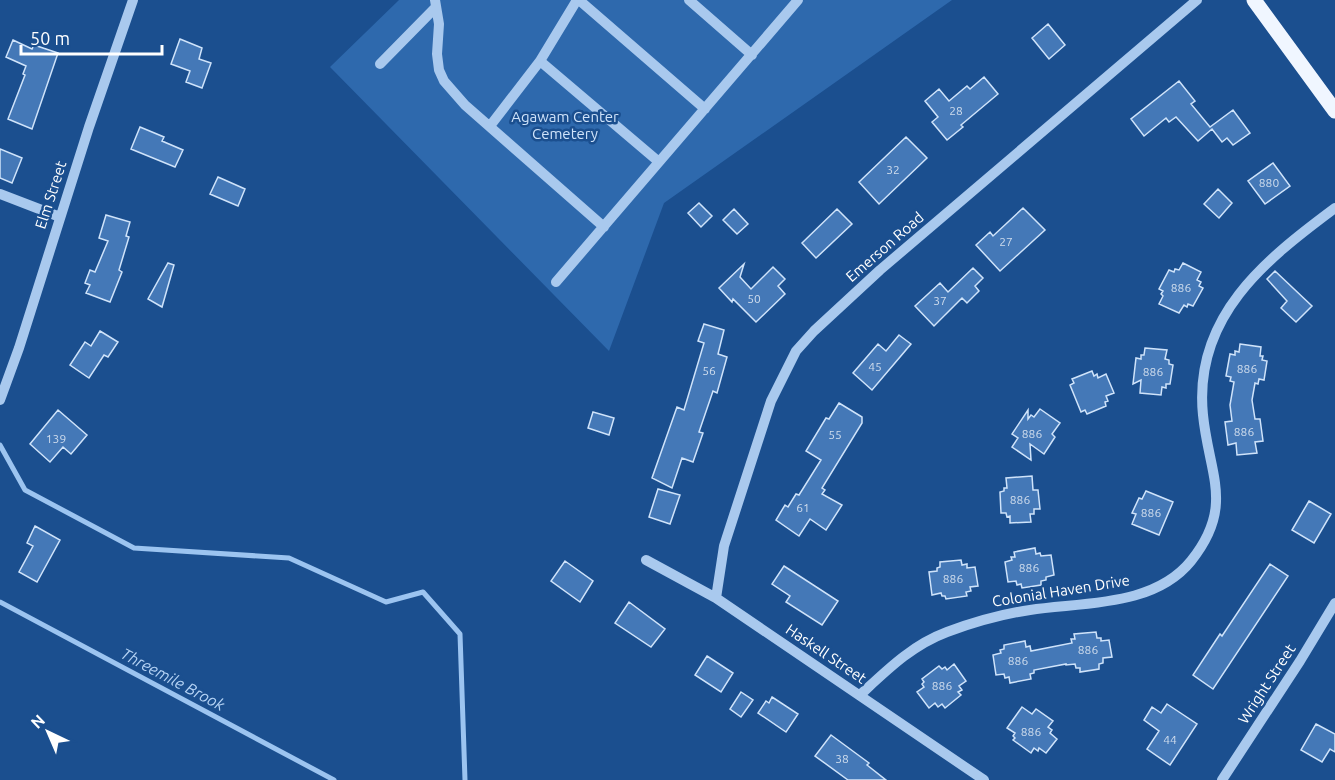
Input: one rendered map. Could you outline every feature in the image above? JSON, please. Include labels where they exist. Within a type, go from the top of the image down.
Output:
[{"type":"main road","points":[[1254,0],[1335,111]]},
{"type":"street","name":"Elm Street","points":[[0,400],[133,0]]},
{"type":"street","points":[[490,126],[540,62],[578,0],[705,109]]},
{"type":"street","points":[[689,0],[752,55]]},
{"type":"street","name":"Emerson Road","points":[[716,598],[724,546],[771,401],[796,351],[814,331],[880,270],[1197,0]]},
{"type":"street","points":[[556,282],[796,1]]},
{"type":"street","points":[[380,64],[436,3]]},
{"type":"street","points":[[436,3],[439,24],[436,54],[439,70],[453,92],[604,227]]},
{"type":"street","points":[[540,62],[659,162]]},
{"type":"street","points":[[0,194],[60,217]]},
{"type":"street","name":"Colonial Haven Drive","points":[[860,695],[912,649],[947,632],[987,619],[1028,610],[1133,596],[1158,586],[1184,569],[1209,533],[1216,512],[1214,475],[1202,404],[1205,369],[1214,336],[1227,310],[1251,278],[1275,255],[1335,208]]},
{"type":"street","name":"Haskell Street","points":[[646,560],[716,598],[984,780]]},
{"type":"street","name":"Wright Street","points":[[1222,780],[1335,603]]},
{"type":"green space","name":"Agawam Center Cemetery","points":[[399,0],[952,0],[664,203],[609,351],[330,67]]},
{"type":"building","points":[[1048,24],[1065,45],[1049,59],[1032,38]]},
{"type":"building","points":[[180,39],[202,48],[199,59],[211,63],[202,88],[186,82],[190,71],[171,64]]},
{"type":"building","points":[[13,40],[32,49],[34,45],[58,53],[32,129],[8,119],[25,75],[23,74],[26,66],[6,57]]},
{"type":"building","points":[[984,77],[998,94],[947,140],[932,122],[938,117],[925,101],[939,89],[949,101],[967,86],[970,89]]},
{"type":"building","points":[[1179,81],[1195,101],[1191,104],[1210,127],[1233,110],[1250,133],[1233,145],[1227,138],[1222,142],[1212,129],[1198,141],[1176,117],[1169,122],[1166,118],[1144,136],[1131,119]]},
{"type":"building","points":[[140,127],[164,137],[162,141],[183,150],[175,167],[131,149]]},
{"type":"building","points":[[906,137],[927,158],[879,204],[859,182]]},
{"type":"building","points":[[0,149],[22,158],[12,183],[0,178]]},
{"type":"building","points":[[1273,163],[1290,186],[1265,204],[1248,181]]},
{"type":"building","points":[[218,177],[245,189],[238,206],[210,194]]},
{"type":"building","points":[[1218,189],[1232,203],[1219,218],[1204,204]]},
{"type":"building","points":[[699,203],[712,216],[701,227],[688,213]]},
{"type":"building","points":[[1023,208],[1045,230],[1000,271],[976,245],[990,232],[993,236]]},
{"type":"building","points":[[734,209],[748,224],[737,234],[723,220]]},
{"type":"building","points":[[837,209],[852,224],[816,258],[802,243]]},
{"type":"building","points":[[106,215],[130,222],[126,236],[129,237],[119,270],[122,272],[110,302],[86,293],[90,285],[85,283],[90,270],[95,272],[108,241],[99,238]]},
{"type":"building","points":[[168,263],[174,265],[162,307],[148,299]]},
{"type":"building","points":[[1183,263],[1201,272],[1197,280],[1201,282],[1199,286],[1203,288],[1193,306],[1184,305],[1179,313],[1159,304],[1163,291],[1159,289],[1169,270],[1174,272],[1175,269],[1179,270]]},
{"type":"building","points":[[744,264],[740,277],[751,289],[773,267],[785,279],[778,286],[785,294],[756,322],[719,288]]},
{"type":"building","points":[[973,268],[983,278],[975,286],[979,291],[967,303],[962,298],[934,326],[915,306],[940,283],[948,292]]},
{"type":"building","points":[[1275,271],[1312,306],[1296,322],[1281,308],[1287,301],[1267,279]]},
{"type":"building","points":[[704,324],[724,330],[718,354],[727,357],[717,393],[713,391],[699,432],[703,433],[693,462],[682,458],[672,488],[652,478],[677,407],[684,410],[704,343],[698,341]]},
{"type":"building","points":[[100,331],[118,342],[108,357],[104,355],[89,378],[70,365],[85,342],[91,346]]},
{"type":"building","points":[[899,335],[911,344],[872,390],[853,373],[878,344],[886,351]]},
{"type":"building","points":[[1240,344],[1261,347],[1260,356],[1263,356],[1262,360],[1267,361],[1264,380],[1259,379],[1258,384],[1255,383],[1252,400],[1255,419],[1260,419],[1263,441],[1255,442],[1257,453],[1237,455],[1236,443],[1228,445],[1225,422],[1232,421],[1230,405],[1234,382],[1230,381],[1231,377],[1226,376],[1230,354],[1235,355],[1235,351],[1239,352]]},
{"type":"building","points":[[1145,348],[1167,350],[1165,359],[1173,365],[1170,384],[1166,384],[1166,388],[1162,387],[1161,395],[1140,393],[1141,380],[1133,384],[1136,358],[1141,359]]},
{"type":"building","points":[[1092,371],[1094,376],[1097,374],[1098,378],[1106,374],[1114,393],[1106,396],[1108,401],[1105,402],[1106,406],[1087,414],[1085,410],[1081,412],[1070,385],[1074,383],[1072,379]]},
{"type":"building","points":[[839,403],[862,417],[862,423],[822,488],[825,490],[822,494],[842,505],[826,530],[810,519],[799,536],[776,520],[785,505],[788,507],[796,494],[799,495],[821,460],[806,451],[826,418],[829,419]]},
{"type":"building","points":[[1040,409],[1060,423],[1052,434],[1055,437],[1044,454],[1030,444],[1031,460],[1012,447],[1018,438],[1012,434],[1028,410],[1028,419],[1031,415],[1034,417]]},
{"type":"building","points":[[58,410],[87,435],[71,454],[63,447],[50,462],[30,444]]},
{"type":"building","points":[[593,412],[614,418],[609,435],[588,428]]},
{"type":"building","points":[[1032,476],[1033,490],[1038,490],[1040,509],[1034,509],[1034,514],[1030,514],[1031,522],[1010,523],[1010,516],[1007,517],[1006,513],[1001,513],[1000,492],[1007,488],[1006,478]]},
{"type":"building","points":[[658,489],[680,495],[670,524],[649,517]]},
{"type":"building","points":[[1146,491],[1173,502],[1159,535],[1132,524],[1136,514],[1132,513],[1139,498],[1142,499]]},
{"type":"building","points":[[1309,501],[1331,514],[1314,543],[1292,530]]},
{"type":"building","points":[[35,526],[60,540],[37,582],[19,572],[33,546],[27,543]]},
{"type":"building","points":[[1035,548],[1036,554],[1051,555],[1054,575],[1046,577],[1046,580],[1041,581],[1041,585],[1022,588],[1021,584],[1017,585],[1016,581],[1008,582],[1005,562],[1015,557],[1014,552]]},
{"type":"building","points":[[961,560],[962,565],[967,564],[967,568],[975,567],[978,586],[970,587],[971,591],[966,592],[967,596],[946,599],[941,593],[932,595],[929,572],[937,571],[940,562]]},
{"type":"building","points":[[565,561],[593,581],[580,602],[551,581]]},
{"type":"building","points":[[1270,564],[1288,576],[1213,689],[1193,675]]},
{"type":"building","points":[[784,566],[838,601],[822,625],[786,602],[790,596],[772,584]]},
{"type":"building","points":[[629,602],[665,629],[651,647],[615,623]]},
{"type":"building","points":[[1096,632],[1097,638],[1101,638],[1101,641],[1109,640],[1112,657],[1103,658],[1099,669],[1080,672],[1080,668],[1076,668],[1075,664],[1066,664],[1034,670],[1034,673],[1030,674],[1031,679],[1010,683],[1009,677],[1005,678],[1004,674],[996,675],[993,655],[1001,653],[1000,650],[1004,649],[1004,645],[1025,641],[1026,647],[1030,646],[1031,651],[1072,643],[1071,639],[1075,639],[1074,634]]},
{"type":"building","points":[[707,656],[733,673],[721,692],[695,675]]},
{"type":"building","points":[[954,664],[966,681],[959,686],[962,690],[958,692],[961,695],[945,708],[942,704],[938,707],[935,703],[929,708],[917,692],[924,687],[922,679],[939,666],[947,670]]},
{"type":"building","points":[[741,692],[753,700],[741,717],[730,709]]},
{"type":"building","points":[[772,697],[798,714],[786,732],[758,713],[766,701],[769,703]]},
{"type":"building","points":[[1167,704],[1197,724],[1170,765],[1147,749],[1159,731],[1144,720],[1152,707],[1161,713]]},
{"type":"building","points":[[1022,707],[1032,714],[1036,709],[1053,721],[1048,727],[1052,730],[1050,733],[1057,739],[1046,753],[1039,748],[1038,751],[1034,748],[1031,753],[1013,740],[1015,733],[1007,728]]},
{"type":"building","points":[[1316,724],[1335,734],[1335,752],[1330,749],[1322,762],[1301,750]]},
{"type":"building","points":[[831,735],[869,763],[867,765],[886,780],[848,780],[815,756]]},
{"type":"waterway","points":[[0,445],[25,490],[134,548],[289,558],[386,602],[423,592],[460,634],[465,780]]},
{"type":"waterway","name":"Threemile Brook","points":[[0,602],[334,780]]}]
